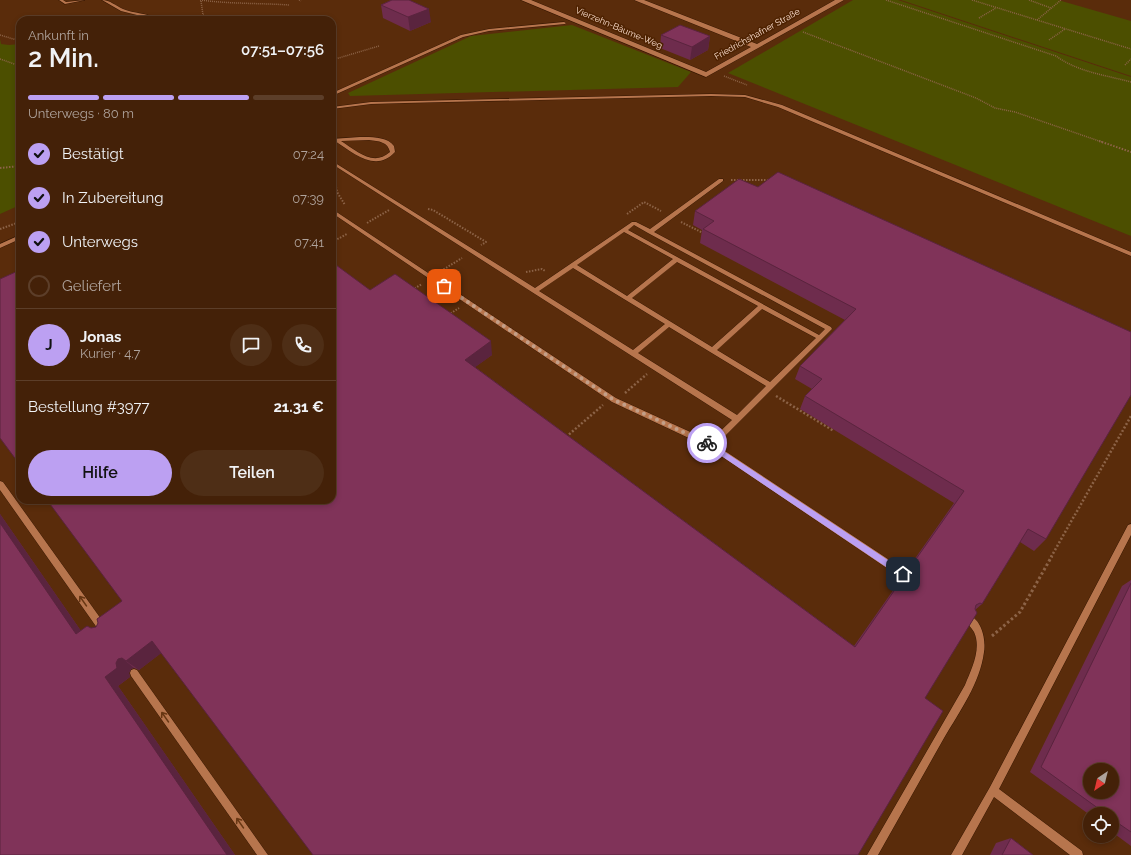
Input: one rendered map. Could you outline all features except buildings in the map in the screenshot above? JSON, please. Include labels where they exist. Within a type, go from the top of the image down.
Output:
[{"type":"street","name":"Vierzehn-Bäume-Weg","points":[[525,0],[706,75]]},
{"type":"street","points":[[638,0],[756,46]]},
{"type":"street","name":"Friedrichshafner Straße","points":[[706,75],[840,0]]},
{"type":"lane","points":[[61,0],[65,2],[83,0]]},
{"type":"lane","points":[[104,0],[122,10],[146,16]]},
{"type":"lane","points":[[336,94],[462,36],[474,32],[564,23]]},
{"type":"lane","points":[[336,107],[405,102],[711,95],[745,96],[780,106],[1131,254]]},
{"type":"lane","points":[[336,102],[339,106]]},
{"type":"lane","points":[[336,140],[379,139],[391,145],[393,152],[385,158],[372,160],[336,141]]},
{"type":"lane","points":[[336,165],[737,419]]},
{"type":"lane","points":[[650,232],[721,180]]},
{"type":"lane","points":[[336,214],[614,400],[711,445],[903,574]]},
{"type":"lane","points":[[536,291],[634,223],[829,329],[711,445]]},
{"type":"lane","points":[[624,230],[820,338]]},
{"type":"lane","points":[[0,246],[16,239]]},
{"type":"lane","points":[[627,299],[677,259]]},
{"type":"lane","points":[[572,265],[771,386]]},
{"type":"lane","points":[[712,351],[762,306]]},
{"type":"lane","points":[[634,354],[669,324]]},
{"type":"lane","points":[[0,484],[105,633]]},
{"type":"lane","points":[[956,855],[993,790],[1131,527]]},
{"type":"lane","points":[[872,855],[968,688],[976,668],[981,645],[978,632],[969,619]]},
{"type":"lane","points":[[134,674],[263,855]]},
{"type":"lane","points":[[993,790],[1078,855]]},
{"type":"path","points":[[205,16],[203,15],[200,0],[289,5]]},
{"type":"path","points":[[886,0],[1056,56],[1063,62],[1084,70],[1105,77],[1112,76],[1131,82]]},
{"type":"path","points":[[972,0],[1131,49]]},
{"type":"path","points":[[1029,0],[1051,8]]},
{"type":"path","points":[[1037,20],[1061,0]]},
{"type":"path","points":[[979,18],[996,8]]},
{"type":"path","points":[[791,27],[976,98],[995,108],[1015,112],[1131,152]]},
{"type":"path","points":[[1049,40],[1065,29]]},
{"type":"path","points":[[0,35],[16,40]]},
{"type":"path","points":[[336,59],[379,46]]},
{"type":"path","points":[[0,59],[16,65]]},
{"type":"path","points":[[1125,65],[1131,59]]},
{"type":"path","points":[[0,168],[16,166]]},
{"type":"path","points":[[721,180],[774,180]]},
{"type":"path","points":[[336,192],[338,197],[350,210]]},
{"type":"path","points":[[336,240],[399,204]]},
{"type":"path","points":[[361,219],[367,223]]},
{"type":"path","points":[[0,230],[16,224]]},
{"type":"path","points":[[981,645],[1020,612],[1131,416]]},
{"type":"shaded area","points":[[853,0],[898,0],[1131,77],[1131,236],[728,73]]},
{"type":"shaded area","points":[[901,0],[1058,0],[1131,21],[1131,76]]},
{"type":"shaded area","points":[[572,25],[691,72],[678,87],[350,96],[348,93],[471,36]]},
{"type":"shaded area","points":[[0,39],[1,44],[16,44],[16,207],[0,214]]},
{"type":"way so far","points":[[444,286],[614,400],[707,443]]},
{"type":"route","points":[[707,443],[903,574]]}]
